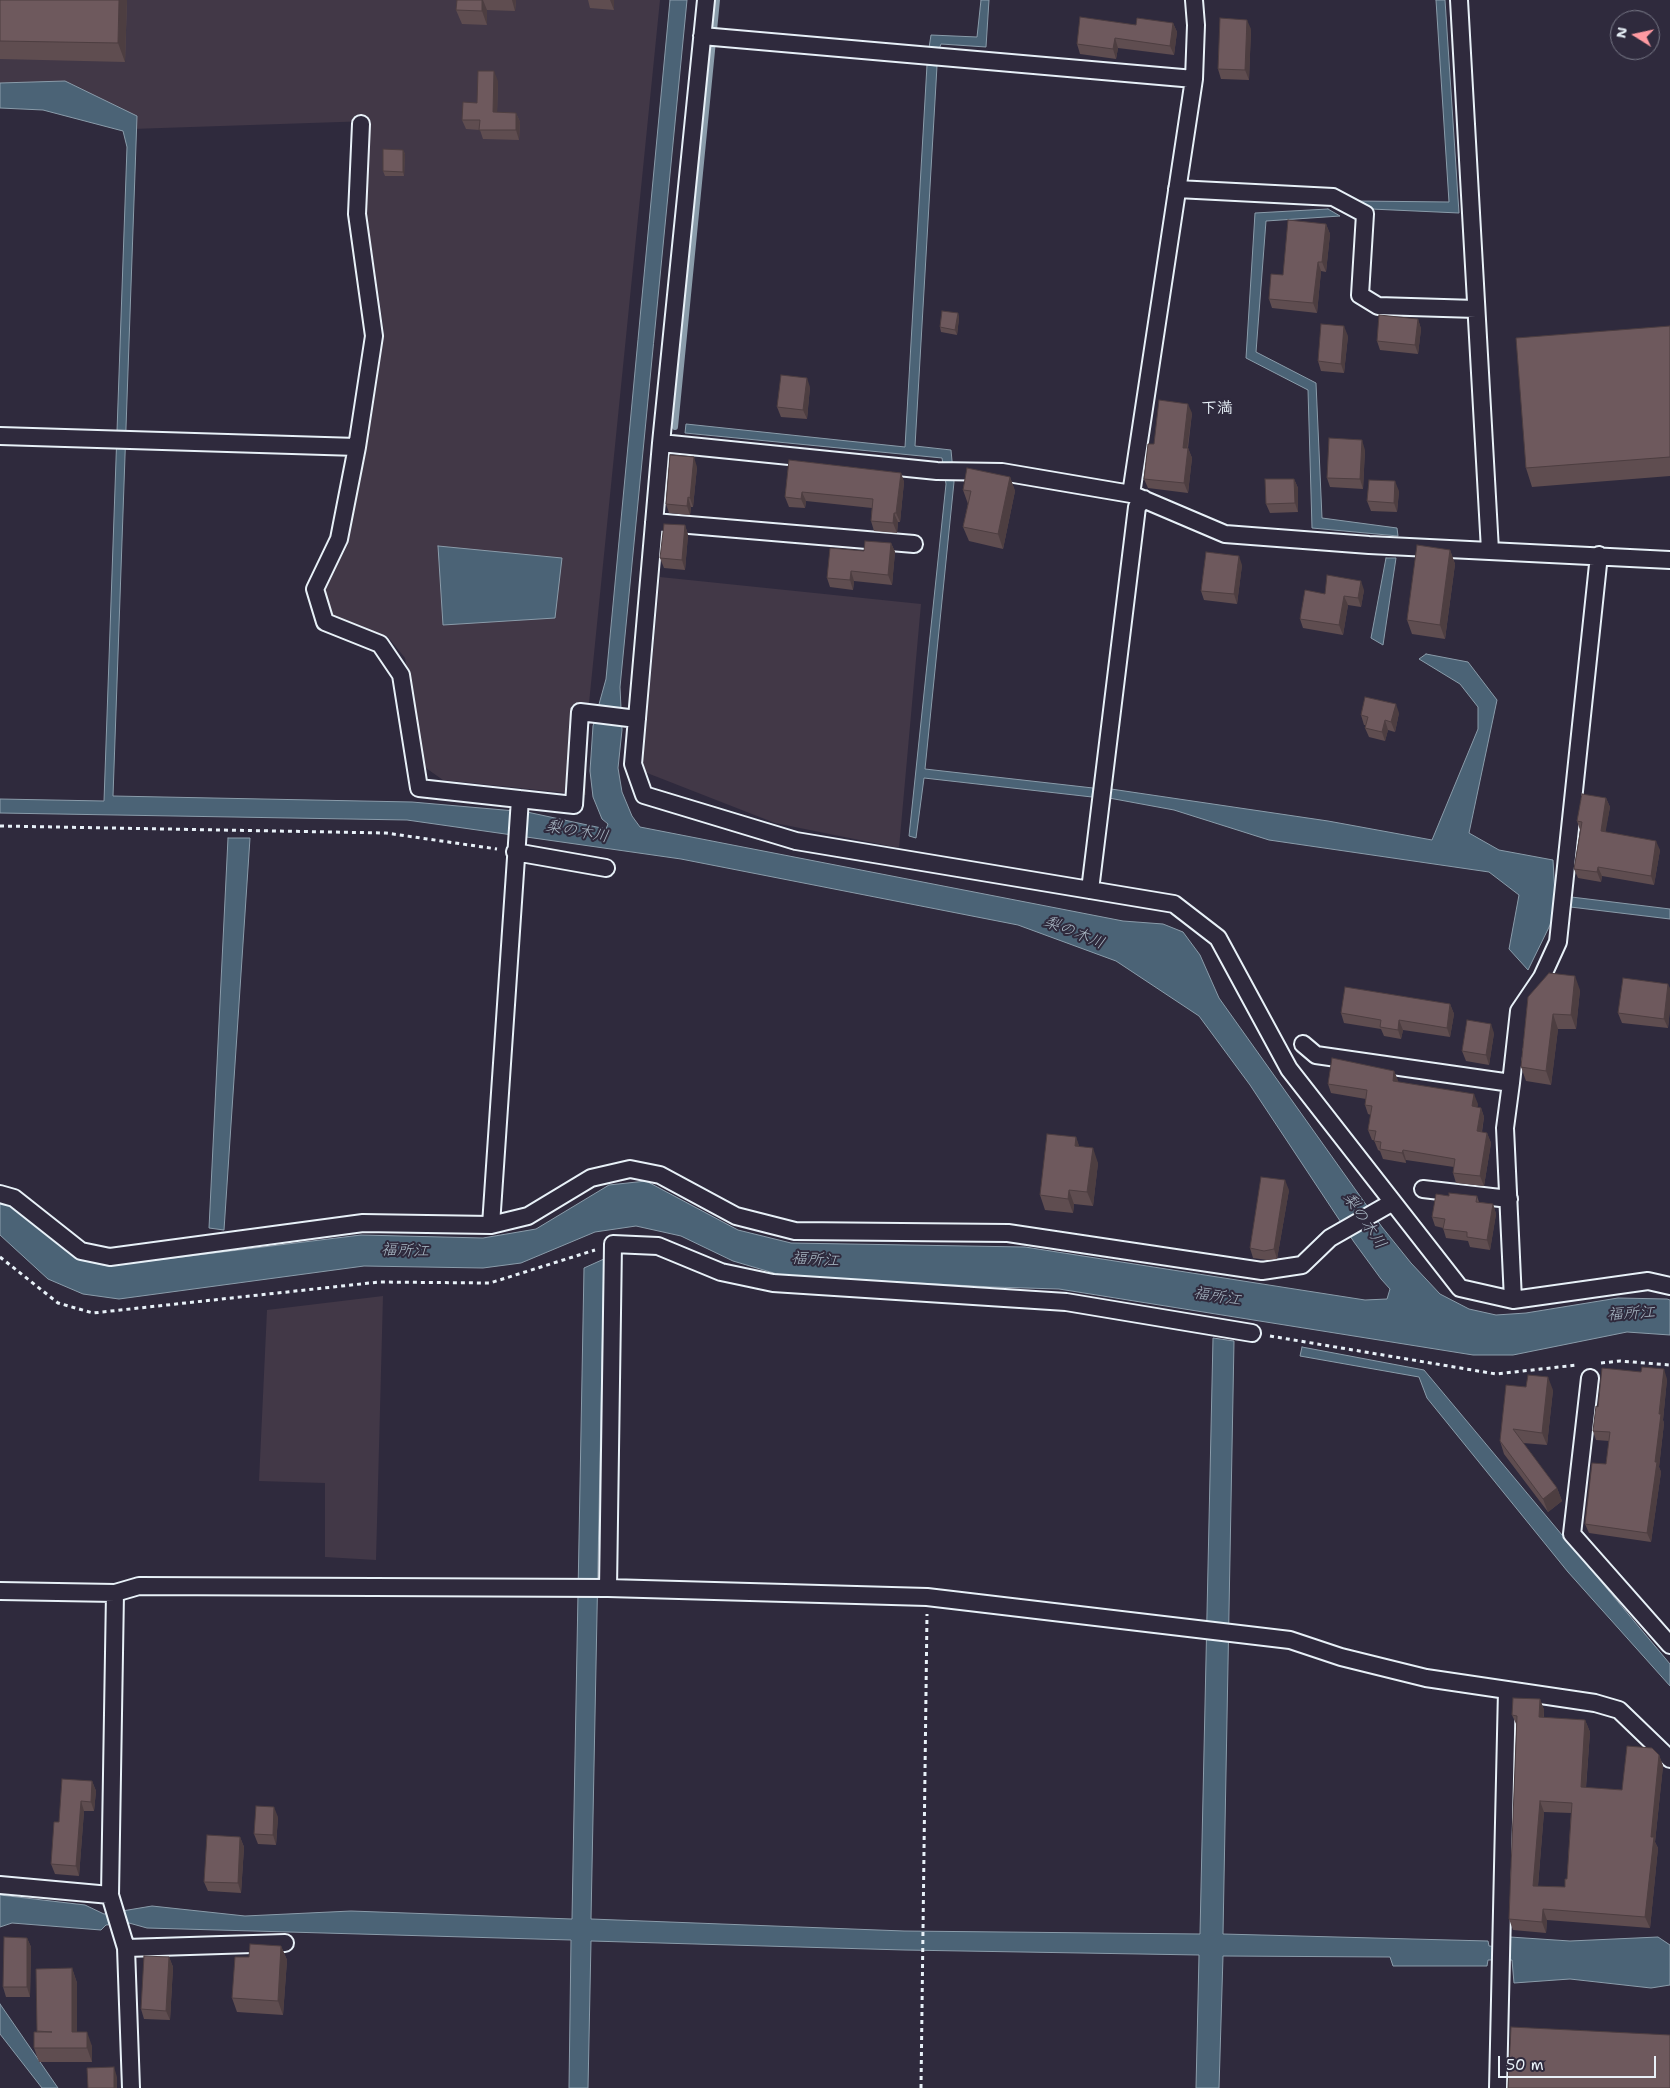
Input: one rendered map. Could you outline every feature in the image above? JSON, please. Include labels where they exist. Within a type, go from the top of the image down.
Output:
[{"type":"street","points":[[706,0],[661,443],[633,764],[644,795],[796,841],[1174,904],[1218,938],[1290,1069],[1460,1288],[1513,1300],[1648,1281],[1670,1286]]},
{"type":"street","points":[[1090,890],[1138,497],[1194,79],[1196,25],[1194,0]]},
{"type":"street","points":[[1459,0],[1490,550]]},
{"type":"street","points":[[702,36],[1194,79]]},
{"type":"street","points":[[361,124],[357,214],[374,336],[357,447],[339,539],[315,589],[325,622],[380,644],[401,676],[419,788],[574,805],[580,712],[637,718]]},
{"type":"street","points":[[1178,189],[1333,197],[1365,214],[1360,295],[1378,306],[1476,309]]},
{"type":"street","points":[[0,436],[357,447]]},
{"type":"street","points":[[661,443],[937,471],[1002,472],[1138,497],[1225,534],[1369,545],[1670,560]]},
{"type":"street","points":[[654,522],[914,544]]},
{"type":"street","points":[[1513,1300],[1505,1128],[1519,1011],[1542,976],[1558,942],[1599,556]]},
{"type":"street","points":[[491,1224],[520,799]]},
{"type":"street","points":[[515,852],[606,868]]},
{"type":"street","points":[[1303,1044],[1316,1055],[1511,1083]]},
{"type":"street","points":[[0,1194],[14,1198],[81,1251],[110,1257],[363,1222],[491,1224],[528,1216],[591,1178],[630,1169],[660,1175],[736,1216],[794,1231],[1008,1232],[1262,1271],[1302,1265],[1330,1238],[1394,1202]]},
{"type":"street","points":[[1423,1189],[1508,1199]]},
{"type":"street","points":[[608,1588],[613,1244],[658,1246],[720,1272],[773,1283],[1066,1302],[1252,1333]]},
{"type":"street","points":[[1588,1369],[1572,1534],[1670,1640]]},
{"type":"street","points":[[0,1591],[115,1593],[139,1586],[608,1588],[927,1597],[1290,1640],[1341,1657],[1426,1678],[1595,1703],[1619,1710],[1670,1759]]},
{"type":"street","points":[[115,1593],[111,1900],[124,1941],[131,2088]]},
{"type":"street","points":[[1498,2088],[1507,1690]]},
{"type":"street","points":[[0,1884],[111,1900]]},
{"type":"street","points":[[124,1941],[285,1943]]},
{"type":"path","points":[[0,826],[386,832],[515,852]]},
{"type":"path","points":[[0,1257],[58,1303],[93,1312],[379,1282],[490,1283],[613,1244]]},
{"type":"path","points":[[1252,1333],[1496,1374],[1588,1369],[1620,1361],[1670,1365]]},
{"type":"path","points":[[921,2088],[927,1597]]},
{"type":"shaded area","points":[[0,0],[660,0],[586,733],[586,795],[443,780],[423,766],[405,658],[388,637],[333,615],[325,591],[347,546],[384,332],[366,211],[370,121],[132,129],[0,92]]},
{"type":"shaded area","points":[[660,577],[921,604],[899,848],[775,823],[642,771]]},
{"type":"shaded area","points":[[383,1296],[376,1560],[325,1557],[325,1483],[259,1481],[267,1310]]},
{"type":"water","points":[[670,0],[687,0],[620,687],[622,730],[618,768],[622,792],[632,816],[640,827],[1123,921],[1163,924],[1183,932],[1200,955],[1219,998],[1382,1227],[1411,1263],[1440,1294],[1469,1309],[1496,1315],[1526,1313],[1618,1298],[1667,1299],[1670,1300],[1670,1335],[1627,1332],[1513,1355],[1473,1355],[1059,1289],[784,1276],[733,1261],[681,1236],[636,1226],[595,1232],[521,1263],[483,1268],[364,1266],[119,1299],[83,1294],[48,1279],[0,1235],[0,1202],[6,1203],[36,1223],[77,1259],[108,1266],[361,1235],[483,1238],[536,1229],[609,1185],[646,1181],[738,1230],[791,1243],[1025,1247],[1365,1300],[1387,1299],[1390,1289],[1354,1242],[1250,1085],[1199,1016],[1116,961],[1018,925],[681,859],[407,820],[0,813],[0,799],[104,801],[127,147],[123,131],[43,110],[0,108],[0,83],[65,81],[137,116],[113,796],[412,802],[527,812],[606,829],[608,824],[602,819],[593,797],[590,771],[593,726],[606,679]]},
{"type":"water","points":[[981,0],[989,0],[986,47],[941,44],[939,49],[929,48],[931,35],[977,37]]},
{"type":"water","points":[[1436,0],[1445,0],[1459,213],[1371,209],[1357,201],[1449,202]]},
{"type":"water","points":[[927,65],[937,66],[915,446],[951,450],[954,482],[925,769],[1093,788],[1092,797],[924,778],[916,838],[909,836],[946,484],[942,458],[685,433],[686,424],[905,447]]},
{"type":"water","points":[[1328,209],[1340,216],[1266,221],[1256,352],[1316,383],[1322,518],[1397,528],[1398,536],[1312,528],[1308,390],[1246,358],[1255,213]]},
{"type":"water","points":[[438,546],[562,558],[555,618],[443,625]]},
{"type":"water","points":[[1386,558],[1396,558],[1383,645],[1371,638]]},
{"type":"water","points":[[1426,654],[1468,662],[1497,700],[1469,833],[1499,850],[1553,860],[1555,895],[1670,909],[1670,919],[1554,905],[1552,921],[1528,970],[1509,949],[1519,895],[1489,872],[1269,840],[1174,810],[1109,798],[1111,789],[1328,821],[1432,840],[1478,729],[1478,707],[1460,684],[1419,659]]},
{"type":"water","points":[[228,838],[250,838],[224,1230],[209,1228]]},
{"type":"water","points":[[604,1259],[591,1919],[904,1931],[1200,1934],[1213,1338],[1234,1341],[1223,1934],[1488,1941],[1489,1946],[1510,1948],[1510,1937],[1570,1941],[1658,1937],[1670,1945],[1670,1985],[1651,1988],[1570,1979],[1514,1983],[1512,1960],[1488,1960],[1487,1966],[1393,1966],[1390,1957],[1223,1956],[1219,2088],[1196,2088],[1199,1955],[904,1950],[591,1941],[588,2088],[569,2088],[571,1940],[147,1928],[129,1923],[106,1925],[101,1930],[12,1923],[0,1927],[0,1895],[85,1905],[104,1914],[152,1906],[245,1916],[351,1911],[572,1919],[584,1268]]},
{"type":"water","points":[[1302,1347],[1424,1370],[1670,1664],[1670,1686],[1568,1572],[1427,1398],[1419,1377],[1300,1356]]},
{"type":"water","points":[[0,2004],[58,2088],[42,2088],[0,2034]]},
{"type":"building","points":[[0,0],[119,0],[118,43],[0,41]]},
{"type":"building","points":[[457,0],[482,0],[482,11],[456,10]]},
{"type":"building","points":[[1080,17],[1136,25],[1137,18],[1173,23],[1170,46],[1115,38],[1113,49],[1077,44]]},
{"type":"building","points":[[1220,18],[1247,20],[1245,70],[1218,69]]},
{"type":"building","points":[[478,71],[494,71],[493,112],[516,113],[516,130],[479,130],[480,120],[462,120],[463,102],[477,103]]},
{"type":"building","points":[[383,149],[403,150],[403,172],[383,171]]},
{"type":"building","points":[[1288,220],[1326,224],[1322,262],[1318,262],[1313,303],[1269,299],[1271,274],[1283,275]]},
{"type":"building","points":[[942,311],[958,313],[955,330],[940,327]]},
{"type":"building","points":[[1379,315],[1418,319],[1415,345],[1377,341]]},
{"type":"building","points":[[1321,324],[1344,326],[1341,364],[1318,361]]},
{"type":"building","points":[[1670,326],[1670,457],[1526,468],[1516,338]]},
{"type":"building","points":[[781,375],[807,378],[803,410],[777,407]]},
{"type":"building","points":[[1159,400],[1188,404],[1183,448],[1188,448],[1184,483],[1144,479],[1148,444],[1154,444]]},
{"type":"building","points":[[1329,438],[1362,440],[1360,479],[1327,478]]},
{"type":"building","points":[[670,455],[694,457],[690,498],[688,497],[687,506],[666,504]]},
{"type":"building","points":[[789,460],[901,473],[893,523],[871,521],[873,499],[802,492],[801,499],[785,497]]},
{"type":"building","points":[[967,468],[1010,477],[998,534],[963,527],[971,491],[963,490]]},
{"type":"building","points":[[1265,479],[1294,479],[1295,503],[1266,504]]},
{"type":"building","points":[[1369,480],[1395,481],[1394,503],[1367,501]]},
{"type":"building","points":[[664,524],[685,525],[682,560],[660,558]]},
{"type":"building","points":[[865,541],[891,543],[888,575],[851,571],[850,580],[827,578],[830,548],[864,551]]},
{"type":"building","points":[[1417,545],[1450,550],[1440,625],[1407,620]]},
{"type":"building","points":[[1206,552],[1239,556],[1234,594],[1201,591]]},
{"type":"building","points":[[1327,575],[1361,581],[1358,598],[1344,596],[1339,625],[1300,619],[1305,590],[1325,594]]},
{"type":"building","points":[[1365,697],[1396,704],[1391,722],[1385,720],[1382,732],[1365,728],[1368,717],[1361,715]]},
{"type":"building","points":[[1582,794],[1606,798],[1601,831],[1656,841],[1651,876],[1598,867],[1597,872],[1574,869],[1582,822],[1577,821]]},
{"type":"building","points":[[1549,973],[1575,976],[1571,1015],[1553,1014],[1546,1071],[1521,1067],[1528,997]]},
{"type":"building","points":[[1623,978],[1668,984],[1664,1019],[1618,1013]]},
{"type":"building","points":[[1345,987],[1450,1004],[1447,1028],[1399,1020],[1398,1030],[1380,1027],[1381,1020],[1341,1013]]},
{"type":"building","points":[[1467,1020],[1491,1024],[1486,1055],[1462,1051]]},
{"type":"building","points":[[1332,1058],[1394,1071],[1393,1081],[1474,1094],[1472,1106],[1481,1108],[1477,1131],[1487,1133],[1480,1176],[1453,1173],[1455,1159],[1403,1150],[1402,1153],[1380,1149],[1381,1142],[1374,1141],[1376,1131],[1368,1130],[1372,1106],[1365,1105],[1367,1090],[1328,1084]]},
{"type":"building","points":[[1047,1134],[1076,1137],[1075,1146],[1093,1148],[1087,1192],[1069,1190],[1068,1199],[1040,1195]]},
{"type":"building","points":[[1261,1177],[1285,1180],[1274,1249],[1264,1251],[1250,1248]]},
{"type":"building","points":[[1449,1193],[1477,1196],[1476,1202],[1493,1204],[1487,1240],[1467,1237],[1467,1232],[1443,1229],[1445,1219],[1432,1217],[1436,1194],[1449,1196]]},
{"type":"building","points":[[1642,1367],[1664,1369],[1655,1462],[1657,1462],[1647,1533],[1585,1524],[1592,1463],[1606,1464],[1610,1432],[1593,1431],[1596,1406],[1598,1407],[1602,1368],[1641,1372]]},
{"type":"building","points":[[1528,1375],[1548,1377],[1542,1433],[1513,1429],[1557,1488],[1543,1499],[1500,1441],[1506,1385],[1526,1387]]},
{"type":"building","points":[[1513,1698],[1540,1699],[1539,1717],[1585,1720],[1581,1787],[1622,1790],[1627,1746],[1652,1748],[1659,1755],[1651,1837],[1654,1837],[1645,1917],[1543,1909],[1542,1922],[1509,1919],[1517,1716],[1512,1715]],"holes":[[[1540,1801],[1572,1803],[1565,1887],[1533,1886]]]},
{"type":"building","points":[[62,1779],[92,1781],[91,1802],[81,1801],[76,1866],[51,1864],[54,1822],[59,1822]]},
{"type":"building","points":[[256,1806],[274,1807],[273,1835],[254,1834]]},
{"type":"building","points":[[207,1835],[240,1837],[238,1883],[204,1882]]},
{"type":"building","points":[[4,1937],[27,1938],[27,1987],[3,1987]]},
{"type":"building","points":[[250,1944],[281,1946],[278,2001],[232,1998],[235,1957],[249,1957]]},
{"type":"building","points":[[144,1956],[169,1957],[166,2011],[141,2009]]},
{"type":"building","points":[[72,1968],[72,2032],[87,2032],[87,2048],[34,2048],[34,2032],[52,2032],[37,2031],[36,1969]]},
{"type":"building","points":[[1511,2027],[1670,2035],[1670,2088],[1508,2088]]},
{"type":"building","points":[[114,2067],[114,2088],[88,2088],[87,2068]]},
{"type":"waterway","points":[[675,427],[717,0]]},
{"type":"district","name":"下満","points":[[1217,409]]},
{"type":"water label","name":"梨の木川","points":[[577,832]]},
{"type":"water label","name":"梨の木川","points":[[1074,933]]},
{"type":"water label","name":"梨の木川","points":[[1364,1221]]},
{"type":"water label","name":"福所江","points":[[405,1251]]},
{"type":"water label","name":"福所江","points":[[815,1260]]},
{"type":"water label","name":"福所江","points":[[1217,1297]]},
{"type":"water label","name":"福所江","points":[[1631,1314]]}]
